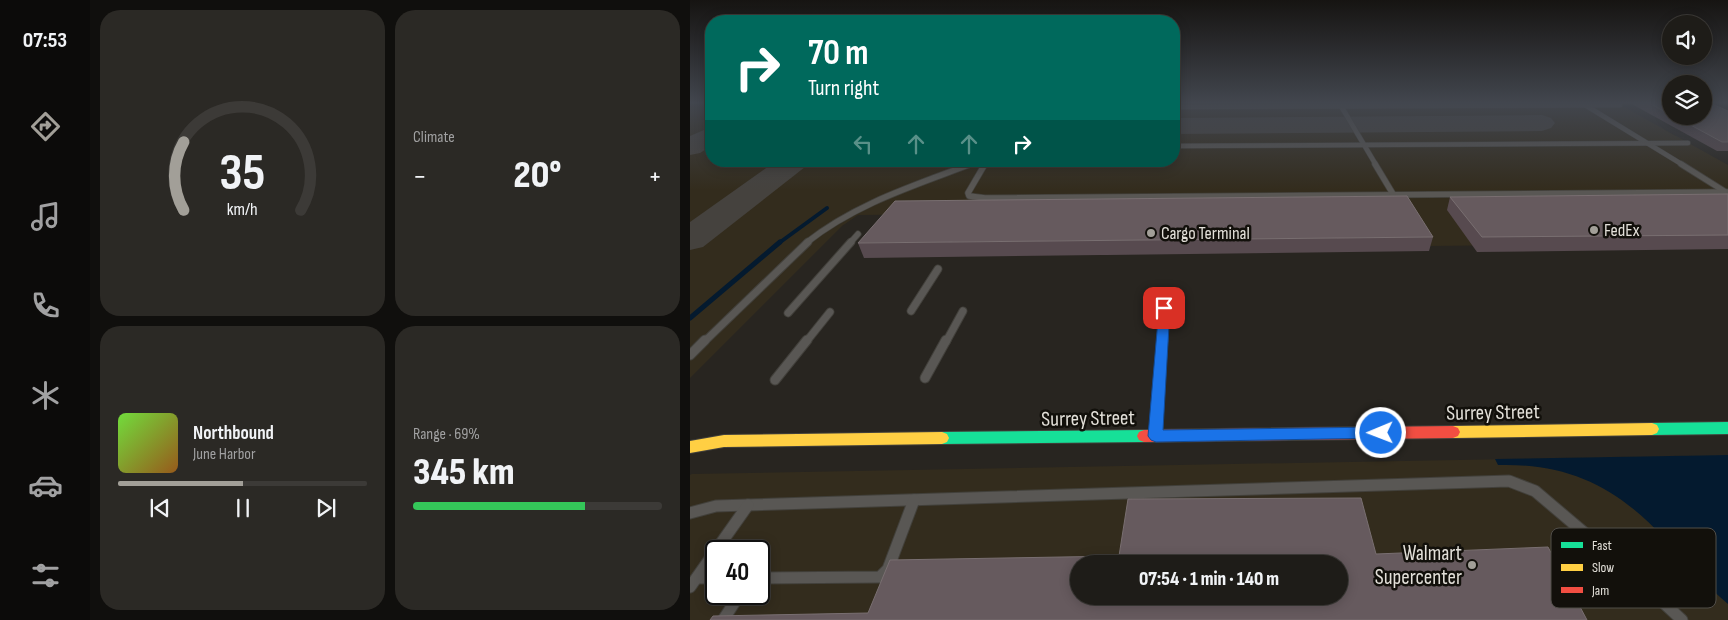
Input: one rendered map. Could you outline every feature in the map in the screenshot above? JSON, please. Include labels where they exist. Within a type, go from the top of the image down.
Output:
[{"type":"street","name":"Surrey Street","points":[[690,447],[724,441],[1728,428]]},
{"type":"lane","points":[[1356,132],[1393,194]]},
{"type":"lane","points":[[1628,132],[1726,192]]},
{"type":"lane","points":[[1180,146],[1688,143]]},
{"type":"lane","points":[[690,355],[802,247],[829,225],[876,200],[964,167]]},
{"type":"lane","points":[[983,167],[970,188],[969,196],[995,198],[1726,192]]},
{"type":"lane","points":[[788,313],[858,234]]},
{"type":"lane","points":[[911,311],[938,269]]},
{"type":"lane","points":[[1156,436],[1164,308]]},
{"type":"lane","points":[[925,378],[962,311]]},
{"type":"lane","points":[[775,380],[830,312]]},
{"type":"lane","points":[[690,513],[716,506],[1510,481],[1535,491],[1579,528]]},
{"type":"lane","points":[[770,578],[880,577],[888,569],[914,500]]},
{"type":"lane","points":[[693,583],[748,505]]},
{"type":"lane","points":[[723,620],[733,605]]},
{"type":"lane","points":[[1669,608],[1682,620]]},
{"type":"shaded area","points":[[690,132],[705,132],[705,167],[1180,167],[1180,132],[1669,132],[1728,165],[1728,243],[1427,246],[1405,210],[858,215],[842,226],[690,378]]},
{"type":"shaded area","points":[[1728,455],[1728,620],[690,620],[690,475],[692,474]]},
{"type":"water","points":[[1728,455],[1728,604],[1716,593],[1716,528],[1654,528],[1628,505],[1590,482],[1547,468],[1523,465],[1498,465],[1495,459]]},
{"type":"building","points":[[1703,132],[1728,132],[1728,142],[1722,142]]},
{"type":"building","name":"FedEx","points":[[1728,194],[1728,235],[1482,237],[1450,197]]},
{"type":"building","name":"Cargo Terminal","points":[[1407,196],[1433,237],[858,243],[895,201]]},
{"type":"building","name":"Walmart Supercenter","points":[[1361,498],[1376,554],[1548,547],[1551,553],[1551,608],[1581,608],[1587,620],[710,620],[713,616],[868,613],[890,560],[1070,557],[1070,605],[1348,605],[1348,555],[1119,555],[1128,499]]},
{"type":"waterway","points":[[779,243],[827,208]]},
{"type":"waterway","points":[[690,318],[780,242]]},
{"type":"taxiway","points":[[690,147],[705,138]]},
{"type":"taxiway","points":[[690,239],[787,167]]},
{"type":"traffic: fast","points":[[1652,429],[1728,428]]},
{"type":"traffic: fast","points":[[942,438],[1144,436]]},
{"type":"traffic: slow","points":[[1453,432],[1652,429]]},
{"type":"traffic: slow","points":[[690,447],[724,441],[942,438]]},
{"type":"traffic: jam","points":[[1144,436],[1453,432]]},
{"type":"place","name":"FedEx","points":[[1594,230]]},
{"type":"place","name":"Cargo Terminal","points":[[1151,233]]},
{"type":"place","name":"Walmart Supercenter","points":[[1472,565]]},
{"type":"route","points":[[1164,308],[1156,436],[1381,433]]}]
